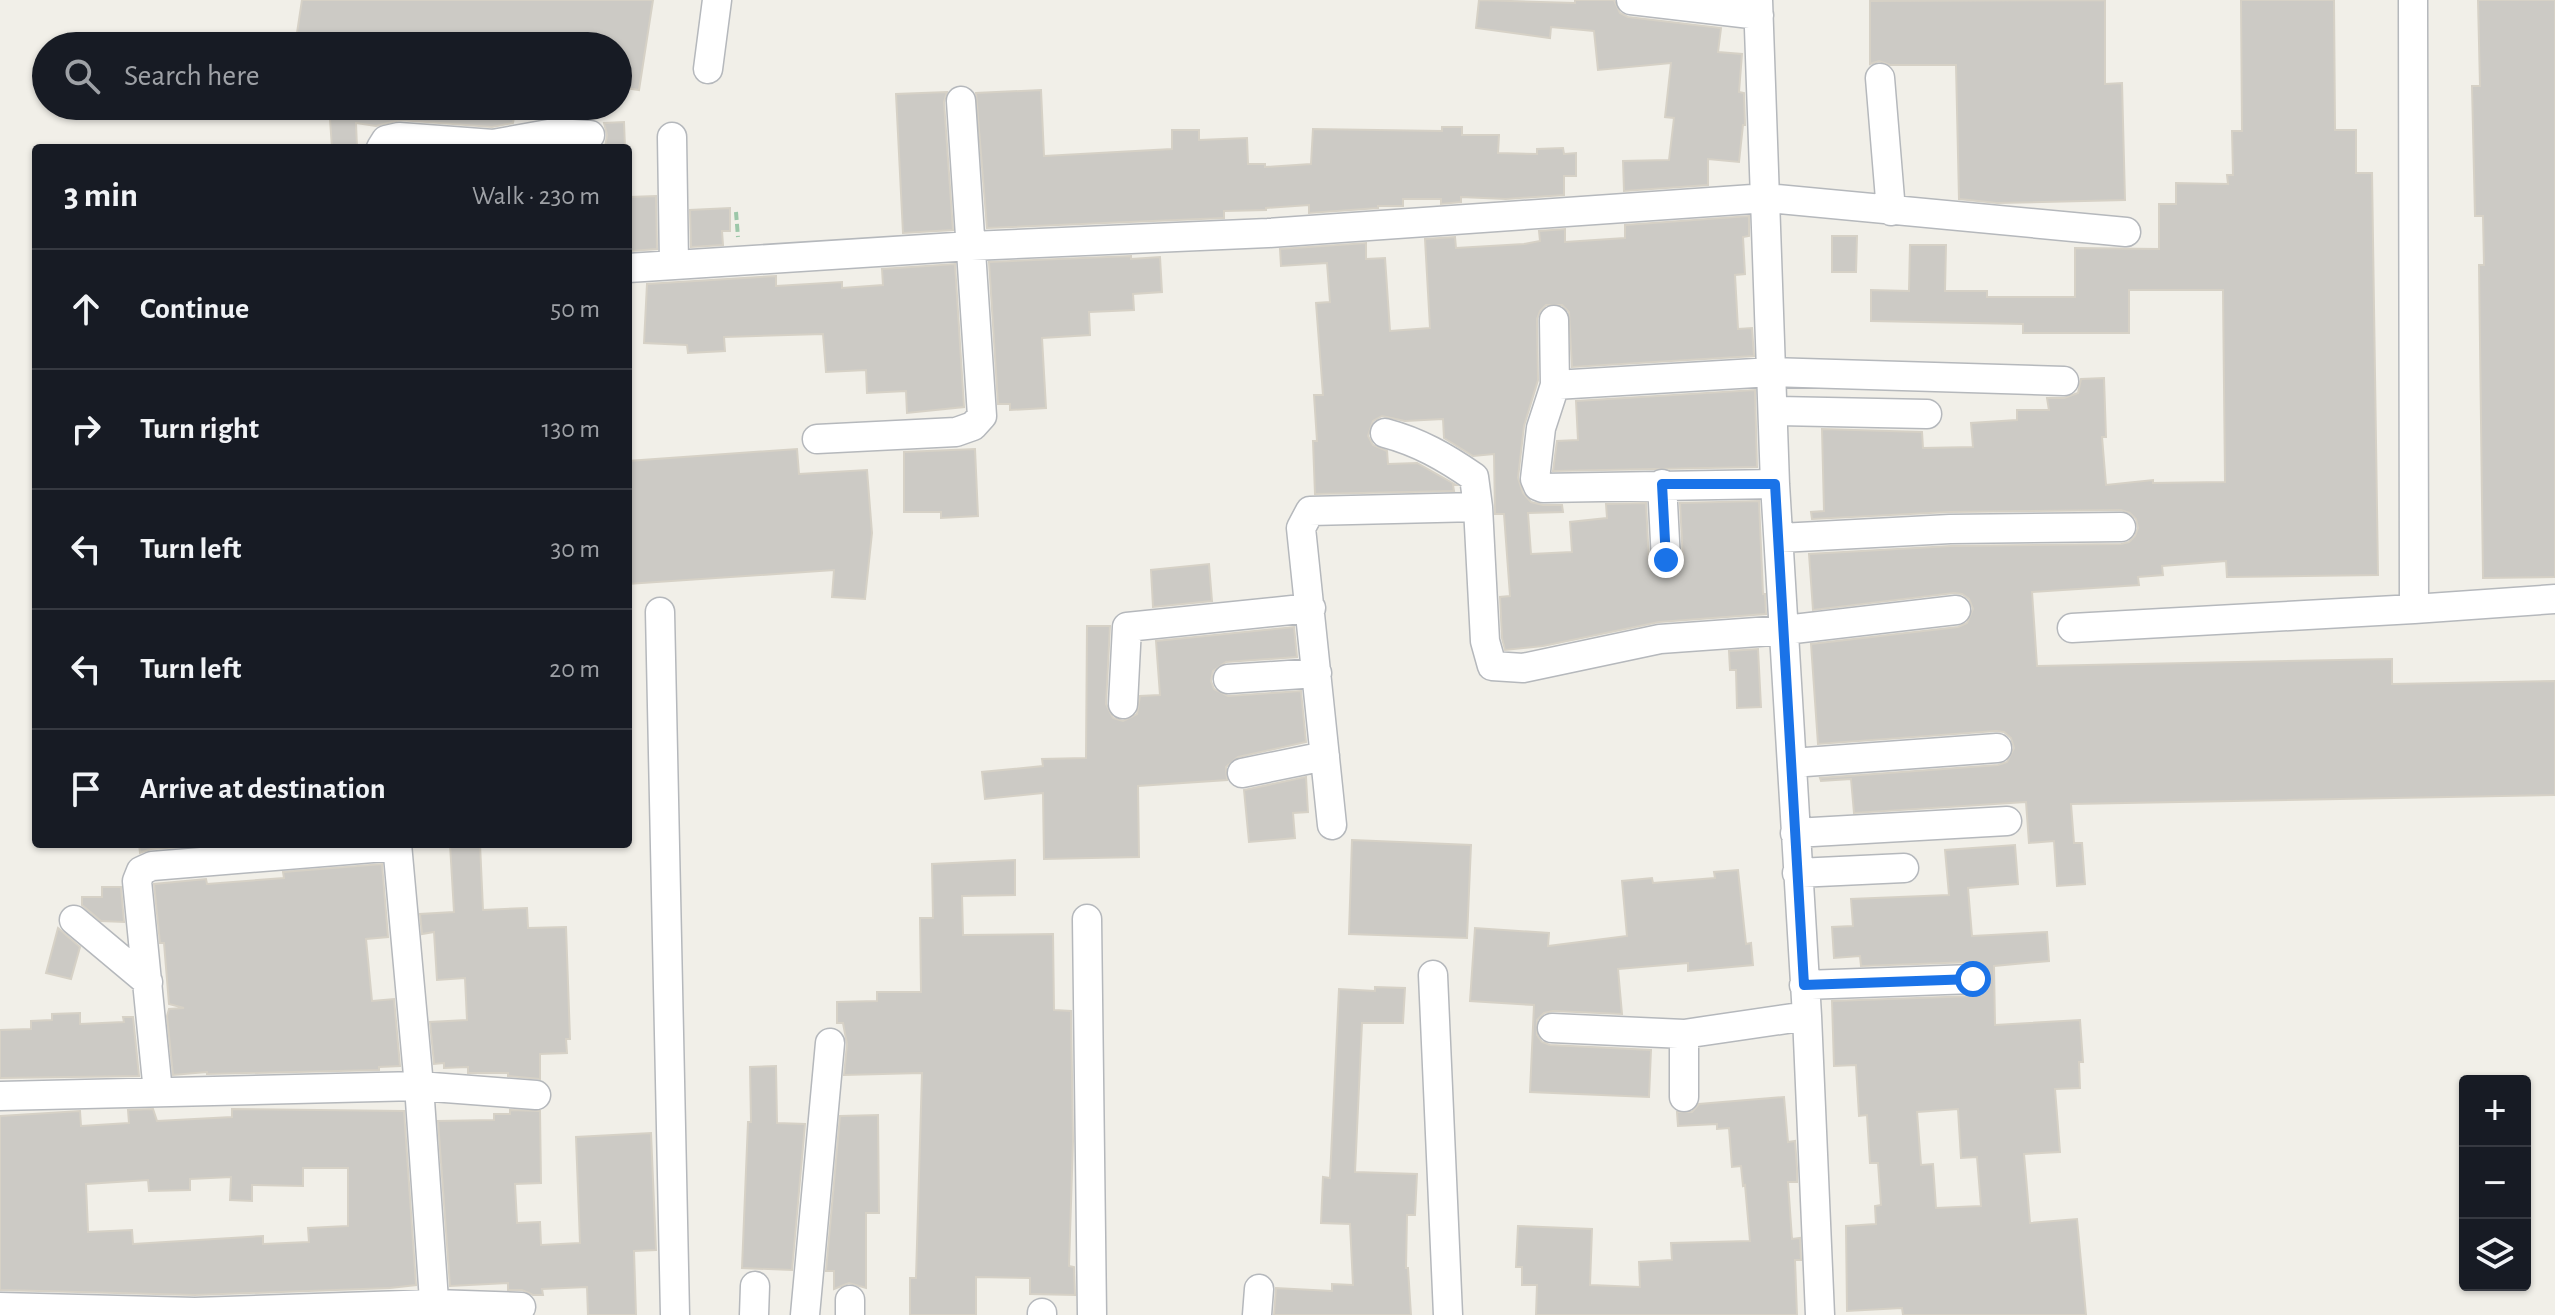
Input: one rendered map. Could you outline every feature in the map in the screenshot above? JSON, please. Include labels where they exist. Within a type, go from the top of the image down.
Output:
[{"type":"street","points":[[708,69],[717,0]]},
{"type":"street","points":[[1631,0],[1759,8],[1775,484],[1807,1016],[1820,1315]]},
{"type":"street","points":[[2413,0],[2414,609]]},
{"type":"street","points":[[1880,78],[1891,211]]},
{"type":"street","points":[[817,439],[956,432],[979,422],[983,407],[961,101]]},
{"type":"street","points":[[384,144],[386,140],[399,137],[493,144],[554,133],[590,135]]},
{"type":"street","points":[[672,137],[674,263]]},
{"type":"street","points":[[632,268],[971,246],[1268,233],[1767,198],[2126,232]]},
{"type":"street","points":[[1554,320],[1555,385],[1541,428],[1535,479],[1538,486],[1775,484]]},
{"type":"street","points":[[1555,385],[1772,372],[2064,381]]},
{"type":"street","points":[[1774,411],[1927,414]]},
{"type":"street","points":[[1385,433],[1443,455],[1474,477],[1485,641],[1492,666],[1523,668],[1660,639],[1785,630],[1956,610]]},
{"type":"street","points":[[1662,484],[1666,560]]},
{"type":"street","points":[[1332,825],[1301,528],[1310,511],[1478,507]]},
{"type":"street","points":[[1780,538],[1950,529],[2121,527]]},
{"type":"street","points":[[2072,628],[2555,599]]},
{"type":"street","points":[[1123,704],[1127,627],[1311,608]]},
{"type":"street","points":[[660,612],[675,1315]]},
{"type":"street","points":[[1228,679],[1317,673]]},
{"type":"street","points":[[1792,763],[1997,748]]},
{"type":"street","points":[[1242,773],[1325,756]]},
{"type":"street","points":[[1795,833],[2007,821]]},
{"type":"street","points":[[158,1092],[137,881],[141,871],[146,868],[364,848]]},
{"type":"street","points":[[397,848],[419,1086],[434,1310]]},
{"type":"street","points":[[1797,873],[1904,868]]},
{"type":"street","points":[[1087,919],[1092,1315]]},
{"type":"street","points":[[74,920],[148,982]]},
{"type":"street","points":[[1433,975],[1448,1315]]},
{"type":"street","points":[[1804,985],[1973,979]]},
{"type":"street","points":[[1552,1028],[1684,1034],[1807,1016]]},
{"type":"street","points":[[1684,1034],[1684,1097]]},
{"type":"street","points":[[805,1315],[830,1043]]},
{"type":"street","points":[[0,1096],[419,1086],[536,1095]]},
{"type":"street","points":[[754,1315],[755,1286]]},
{"type":"street","points":[[0,1307],[195,1312],[521,1307]]},
{"type":"building","points":[[302,0],[653,0],[639,90],[632,89],[632,32],[297,32]]},
{"type":"building","points":[[1479,0],[1575,3],[1575,0],[1614,0],[1620,13],[1628,17],[1721,28],[1718,52],[1742,54],[1739,92],[1744,93],[1745,125],[1739,162],[1708,159],[1708,185],[1624,191],[1623,161],[1669,160],[1674,118],[1665,117],[1671,63],[1598,70],[1594,31],[1551,27],[1550,38],[1476,28]]},
{"type":"building","points":[[2105,0],[2105,84],[2122,83],[2125,200],[1997,203],[1959,199],[1956,65],[1890,65],[1879,61],[1870,64],[1870,1]]},
{"type":"building","points":[[2241,0],[2334,0],[2335,130],[2356,130],[2356,173],[2372,173],[2378,575],[2227,577],[2226,561],[2162,566],[2163,575],[2138,577],[2139,585],[2032,592],[2037,666],[2392,659],[2392,684],[2555,681],[2555,795],[2071,804],[2074,843],[2082,843],[2085,884],[2057,886],[2054,841],[2029,843],[2026,802],[1854,813],[1851,779],[1821,781],[1820,778],[1998,765],[2007,762],[2014,748],[2011,738],[2004,732],[1996,731],[1818,744],[1811,644],[1958,627],[1967,623],[1973,609],[1969,599],[1954,593],[1813,610],[1809,554],[1951,546],[2121,544],[2135,536],[2138,528],[2136,519],[2121,510],[1950,512],[1812,519],[1811,512],[1824,511],[1822,429],[1922,432],[1923,448],[1973,447],[1971,423],[2017,420],[2017,410],[2049,410],[2047,398],[2064,398],[2078,393],[2081,379],[2104,378],[2106,437],[2102,437],[2106,485],[2153,480],[2153,483],[2225,482],[2223,290],[2129,290],[2129,333],[2023,333],[2023,324],[1871,321],[1871,290],[1909,291],[1910,245],[1946,245],[1945,291],[1987,291],[1987,297],[2075,297],[2075,248],[2159,249],[2159,204],[2176,204],[2176,183],[2228,184],[2227,175],[2233,175],[2232,131],[2242,131]]},
{"type":"building","points":[[2478,0],[2555,0],[2555,577],[2483,578],[2479,265],[2484,265],[2483,216],[2475,216],[2472,86],[2480,86]]},
{"type":"building","points":[[1041,90],[1044,156],[1172,149],[1172,130],[1199,130],[1199,140],[1247,138],[1248,164],[1265,164],[1265,167],[1311,164],[1313,129],[1442,131],[1442,127],[1462,127],[1462,135],[1499,135],[1498,153],[1537,154],[1537,149],[1563,148],[1564,154],[1576,153],[1576,176],[1564,176],[1564,195],[1506,199],[1461,197],[1461,202],[1441,204],[1441,199],[1403,199],[1403,206],[1309,213],[1309,205],[1224,211],[1224,218],[987,228],[976,93]]},
{"type":"building","points":[[947,92],[944,102],[953,230],[903,233],[896,94]]},
{"type":"building","points":[[330,120],[400,120],[376,126],[356,123],[357,144],[332,144]]},
{"type":"building","points":[[400,120],[514,120],[513,123],[492,127]]},
{"type":"building","points":[[624,122],[625,144],[606,144],[604,123]]},
{"type":"building","points":[[656,196],[657,249],[632,251],[632,197]]},
{"type":"building","points":[[730,208],[730,231],[722,231],[723,245],[691,247],[690,210]]},
{"type":"building","points":[[1749,216],[1749,236],[1743,237],[1745,274],[1735,275],[1738,329],[1752,328],[1754,356],[1572,367],[1569,312],[1562,305],[1546,305],[1537,319],[1538,380],[1524,426],[1518,478],[1523,493],[1531,502],[1562,505],[1563,512],[1528,513],[1531,554],[1572,552],[1570,522],[1607,518],[1606,504],[1646,503],[1649,562],[1652,570],[1666,577],[1676,574],[1683,560],[1680,503],[1759,501],[1766,614],[1659,622],[1543,646],[1505,650],[1500,597],[1510,596],[1504,514],[1495,514],[1494,454],[1473,456],[1444,438],[1443,419],[1405,421],[1382,416],[1373,421],[1368,436],[1373,445],[1387,451],[1388,464],[1417,463],[1456,485],[1453,485],[1454,491],[1315,494],[1313,441],[1317,441],[1314,395],[1323,395],[1316,303],[1330,302],[1327,263],[1281,266],[1280,249],[1366,243],[1366,259],[1385,258],[1390,331],[1430,328],[1425,239],[1455,237],[1456,248],[1524,244],[1540,241],[1539,231],[1565,229],[1565,242],[1625,238],[1625,225]]},
{"type":"building","points":[[1832,236],[1857,236],[1856,272],[1832,272]]},
{"type":"building","points":[[1131,256],[1131,259],[1160,257],[1162,292],[1133,294],[1134,310],[1089,312],[1090,335],[1042,338],[1046,408],[1010,410],[1010,404],[998,404],[989,262]]},
{"type":"building","points":[[955,264],[964,407],[907,413],[906,391],[867,393],[866,370],[826,372],[823,334],[724,337],[725,351],[688,353],[687,345],[644,343],[647,284],[776,276],[776,286],[842,282],[842,288],[883,285],[882,269]]},
{"type":"building","points":[[1755,390],[1757,467],[1553,471],[1557,441],[1578,440],[1576,401]]},
{"type":"building","points":[[797,449],[799,474],[867,470],[872,533],[865,599],[832,597],[834,570],[632,584],[632,461]]},
{"type":"building","points":[[975,449],[978,516],[941,518],[941,512],[904,512],[904,452]]},
{"type":"building","points":[[1209,564],[1212,601],[1153,607],[1151,570]]},
{"type":"building","points":[[1087,626],[1110,626],[1106,704],[1113,718],[1123,721],[1137,714],[1140,696],[1160,695],[1156,641],[1294,627],[1297,657],[1226,662],[1213,671],[1211,681],[1214,689],[1228,696],[1301,691],[1306,742],[1238,757],[1226,767],[1227,780],[1138,786],[1139,857],[1044,859],[1043,793],[985,799],[982,772],[1043,766],[1042,759],[1086,758]]},
{"type":"building","points":[[1758,649],[1761,707],[1737,708],[1736,670],[1730,670],[1729,651]]},
{"type":"building","points":[[1306,777],[1308,812],[1293,813],[1295,838],[1249,842],[1244,790]]},
{"type":"building","points":[[1352,840],[1471,845],[1467,938],[1349,934]]},
{"type":"building","points":[[2015,845],[2018,884],[1968,888],[1972,936],[2047,932],[2049,961],[1994,966],[1995,1025],[2080,1020],[2083,1062],[2079,1062],[2080,1088],[2055,1089],[2060,1152],[2024,1154],[2030,1223],[2077,1219],[2086,1315],[1903,1315],[1902,1308],[1847,1311],[1846,1226],[1876,1224],[1875,1206],[1881,1205],[1878,1163],[1870,1163],[1867,1115],[1859,1116],[1856,1065],[1834,1066],[1832,1001],[1974,996],[1988,988],[1990,978],[1982,964],[1973,962],[1861,966],[1860,956],[1834,958],[1832,927],[1853,926],[1851,899],[1949,895],[1945,850]],"holes":[[[1958,1109],[1961,1158],[1977,1157],[1981,1206],[1936,1208],[1933,1164],[1921,1165],[1917,1112]]]},
{"type":"building","points":[[139,848],[165,848],[151,849],[140,853]]},
{"type":"building","points":[[450,848],[480,848],[483,910],[527,908],[528,928],[566,927],[570,1039],[566,1039],[567,1053],[540,1054],[540,1079],[508,1076],[508,1073],[468,1073],[468,1067],[444,1068],[444,1063],[434,1064],[430,1022],[467,1020],[465,978],[437,980],[434,932],[422,934],[420,914],[454,912]]},
{"type":"building","points":[[1015,860],[1015,895],[962,896],[963,935],[1053,934],[1054,1010],[1071,1011],[1073,1141],[1069,1266],[1074,1267],[1075,1295],[1030,1294],[1030,1278],[976,1277],[976,1315],[910,1315],[910,1278],[916,1278],[922,1073],[844,1075],[847,1044],[843,1023],[837,1023],[837,1002],[877,1001],[877,992],[921,992],[920,918],[933,918],[932,864]]},
{"type":"building","points":[[382,864],[388,937],[366,939],[372,1001],[394,999],[400,1066],[379,1067],[379,1070],[173,1075],[167,1016],[169,1009],[184,1008],[169,1004],[164,943],[160,943],[154,884],[206,879],[207,884],[284,878],[283,872]]},
{"type":"building","points":[[1738,870],[1746,944],[1751,943],[1753,965],[1688,971],[1688,963],[1618,969],[1622,1014],[1553,1011],[1544,1013],[1537,1020],[1537,1035],[1542,1042],[1550,1045],[1651,1050],[1649,1097],[1530,1092],[1534,1005],[1470,1001],[1475,928],[1549,933],[1548,946],[1627,936],[1622,881],[1652,878],[1653,883],[1715,878],[1714,872]]},
{"type":"building","points":[[102,887],[121,887],[124,922],[101,921],[82,905],[82,897],[102,897]]},
{"type":"building","points":[[58,928],[80,947],[71,979],[46,973]]},
{"type":"building","points":[[1375,987],[1405,988],[1403,1023],[1362,1023],[1355,1172],[1417,1174],[1415,1215],[1407,1215],[1406,1268],[1411,1315],[1274,1315],[1276,1288],[1332,1291],[1332,1284],[1353,1285],[1350,1224],[1321,1223],[1323,1177],[1330,1178],[1339,989],[1375,991]]},
{"type":"building","points":[[80,1013],[80,1024],[124,1022],[123,1017],[133,1017],[139,1076],[0,1078],[0,1030],[31,1029],[31,1021],[52,1020],[52,1014]]},
{"type":"building","points":[[776,1066],[777,1123],[805,1124],[792,1270],[742,1268],[748,1122],[751,1122],[750,1067]]},
{"type":"building","points":[[1784,1097],[1788,1142],[1795,1141],[1797,1168],[1797,1182],[1788,1182],[1792,1239],[1800,1238],[1801,1260],[1795,1260],[1797,1315],[1536,1315],[1537,1285],[1522,1285],[1522,1267],[1516,1267],[1518,1226],[1592,1229],[1590,1285],[1640,1287],[1639,1262],[1672,1260],[1671,1243],[1750,1241],[1745,1185],[1741,1166],[1732,1167],[1729,1128],[1717,1129],[1717,1124],[1678,1126],[1677,1112],[1692,1112],[1699,1104]]},
{"type":"building","points":[[153,1109],[157,1121],[232,1117],[232,1109],[404,1111],[416,1285],[195,1295],[0,1290],[0,1116],[80,1111],[81,1126],[129,1123],[128,1110]],"holes":[[[303,1168],[348,1168],[348,1226],[308,1228],[309,1242],[263,1244],[263,1236],[133,1244],[132,1230],[88,1232],[86,1184],[148,1180],[149,1191],[190,1190],[190,1179],[231,1177],[230,1200],[252,1201],[252,1185],[303,1186]]]},
{"type":"building","points":[[510,1110],[540,1111],[541,1183],[515,1184],[517,1223],[540,1222],[541,1245],[580,1243],[576,1137],[651,1133],[656,1250],[634,1251],[636,1315],[588,1315],[587,1287],[542,1289],[543,1295],[533,1295],[522,1290],[508,1290],[508,1283],[450,1286],[438,1121],[494,1120],[494,1114],[510,1114]]},
{"type":"building","points":[[878,1115],[879,1213],[866,1213],[866,1288],[849,1283],[834,1289],[834,1271],[826,1271],[840,1116]]},
{"type":"route","points":[[1666,560],[1662,484],[1775,484],[1804,985],[1973,979]]}]
